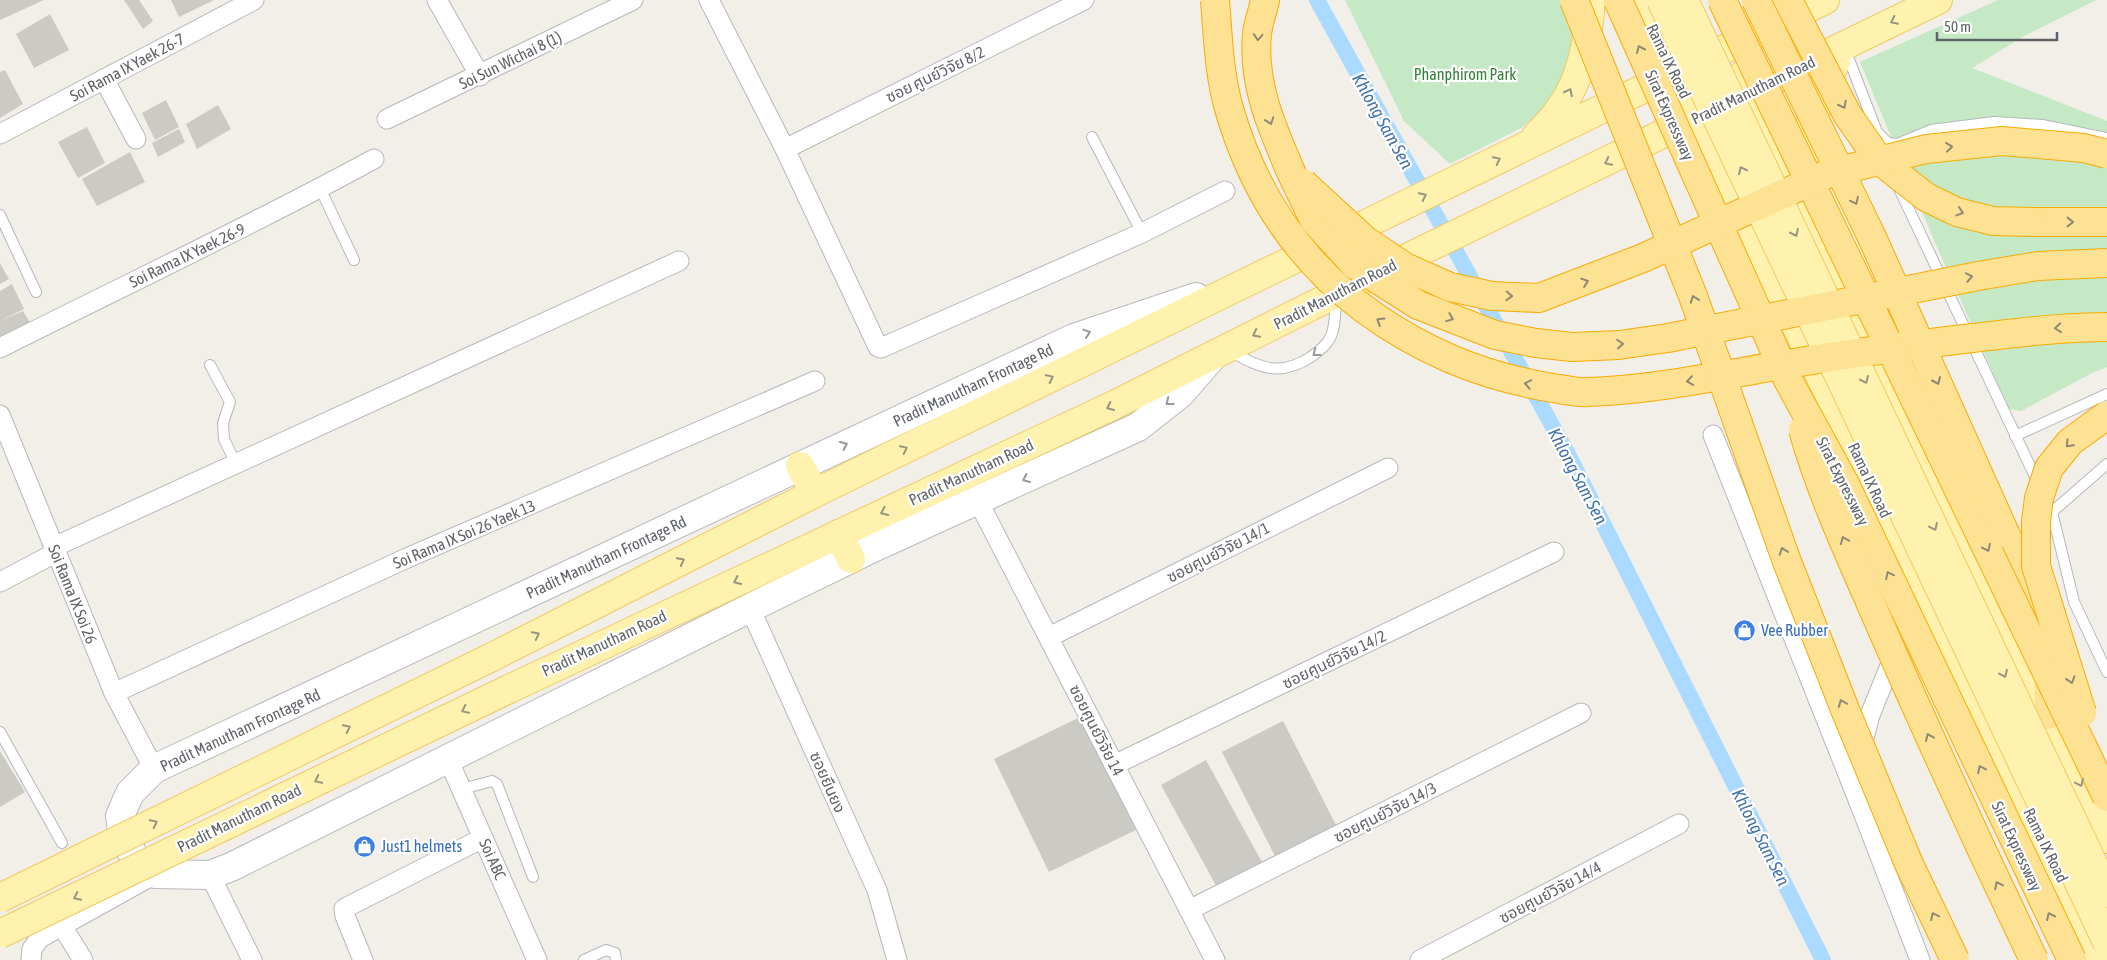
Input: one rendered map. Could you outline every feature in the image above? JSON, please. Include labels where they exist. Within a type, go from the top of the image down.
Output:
[{"type":"highway","points":[[1215,0],[1219,55],[1230,110],[1255,180],[1294,240],[1333,285],[1372,316],[1415,343],[1473,368],[1506,380],[1585,392],[1690,381],[1900,347],[2062,327],[2107,327]]},
{"type":"highway","points":[[1265,0],[1257,34],[1258,74],[1268,120],[1314,220],[1355,265],[1418,305],[1495,335],[1572,347],[1619,345],[1668,338],[1978,276],[2038,266],[2107,263]]},
{"type":"highway","points":[[1574,0],[1686,278],[1786,560],[1846,712],[1909,864],[1955,960]]},
{"type":"highway","name":"Sirat Expressway","points":[[1618,0],[1788,380],[1845,484],[2072,960]]},
{"type":"highway","points":[[1722,0],[2107,795]]},
{"type":"highway","points":[[1756,0],[1870,233],[2034,599],[2047,659],[2050,688],[2048,715]]},
{"type":"highway","points":[[1806,3],[1847,114],[1879,160],[1926,197],[1957,212],[1993,221],[2107,222]]},
{"type":"highway","points":[[1291,172],[1366,241],[1405,267],[1450,287],[1492,296],[1539,298],[1643,258],[1827,174],[1926,149],[2002,141],[2084,148],[2107,154]]},
{"type":"highway","points":[[1788,380],[1810,457],[1858,572],[1952,789],[2034,960]]},
{"type":"highway","points":[[2107,414],[2070,442],[2050,468],[2038,505],[2036,566],[2107,795]]},
{"type":"main road","points":[[1529,144],[1560,110],[1579,72],[1588,36],[1591,0]]},
{"type":"main road","name":"Rama IX Road","points":[[1640,0],[2100,960]]},
{"type":"main road","name":"Rama IX Road","points":[[1661,0],[2107,942]]},
{"type":"main road","points":[[1684,0],[2107,893]]},
{"type":"main road","points":[[1708,0],[1959,532],[2107,839]]},
{"type":"main road","name":"Pradit Manutham Road","points":[[0,934],[509,689],[1116,404],[1408,256],[1488,220],[1938,0]]},
{"type":"main road","name":"Pradit Manutham Road","points":[[0,898],[492,657],[815,493],[1730,46],[1806,3]]},
{"type":"main road","points":[[1800,194],[1808,128],[1844,46]]},
{"type":"main road","points":[[1652,140],[1671,149],[1685,166],[1730,260],[1764,303],[1805,341]]},
{"type":"main road","points":[[800,466],[815,493]]},
{"type":"main road","points":[[838,534],[851,559]]},
{"type":"street","name":"Soi Rama IX Yaek 26-7","points":[[0,134],[254,0]]},
{"type":"street","points":[[437,0],[480,76]]},
{"type":"street","name":"Soi Sun Wichai 8 (1)","points":[[387,119],[480,76],[633,0]]},
{"type":"street","points":[[709,0],[785,149],[878,347],[881,348],[1142,232],[1225,191]]},
{"type":"street","name":"ซอย ศูนย์วิจัย 8/2","points":[[785,149],[1084,0]]},
{"type":"street","points":[[1750,0],[1777,12],[1806,3]]},
{"type":"street","points":[[104,78],[136,139]]},
{"type":"street","name":"Soi Rama IX Yaek 26-9","points":[[0,348],[320,188],[374,159]]},
{"type":"street","points":[[0,582],[55,550],[235,462],[679,261]]},
{"type":"street","name":"Pradit Manutham Frontage Rd","points":[[155,874],[139,865],[123,837],[120,816],[130,793],[154,769],[1074,338],[1258,276]]},
{"type":"street","points":[[31,960],[32,950],[40,938],[155,874],[210,875],[231,867],[851,559],[1138,427],[1180,394],[1220,352]]},
{"type":"street","name":"Soi Rama IX Soi 26 Yaek 13","points":[[114,693],[407,558],[815,381]]},
{"type":"street","name":"Soi Rama IX Soi 26","points":[[0,415],[114,693],[154,769]]},
{"type":"street","points":[[1712,435],[1920,960]]},
{"type":"street","name":"ซอยศูนย์วิจัย 14/1","points":[[1049,637],[1388,468]]},
{"type":"street","name":"ซอยศูนย์วิจัย 14","points":[[978,501],[1215,960]]},
{"type":"street","name":"ซอยศูนย์วิจัย 14/2","points":[[1114,765],[1554,552]]},
{"type":"street","points":[[1859,802],[1860,755],[1870,715],[1922,588]]},
{"type":"street","name":"ซอยยืนยง","points":[[750,608],[877,890],[897,960]]},
{"type":"street","name":"ซอยศูนย์วิจัย 14/3","points":[[1189,910],[1581,713]]},
{"type":"street","name":"Soi ABC","points":[[448,759],[537,960]]},
{"type":"street","name":"ซอยศูนย์วิจัย 14/4","points":[[1420,960],[1679,824]]},
{"type":"street","points":[[363,960],[345,916],[344,910],[347,906],[484,838]]},
{"type":"street","points":[[210,875],[252,960]]},
{"type":"street","points":[[62,926],[83,960]]},
{"type":"lane","points":[[1844,46],[1902,197],[2014,436],[2052,512],[2074,602],[2107,672]]},
{"type":"lane","points":[[1875,127],[1883,140],[1888,143],[1897,144],[1931,130],[1994,122],[2042,125],[2107,138]]},
{"type":"lane","points":[[1092,137],[1142,232]]},
{"type":"lane","points":[[320,188],[354,260]]},
{"type":"lane","points":[[0,215],[36,292]]},
{"type":"lane","points":[[1220,352],[1258,366],[1277,370],[1301,363],[1320,351],[1330,338],[1336,293]]},
{"type":"lane","points":[[210,364],[230,402],[223,422],[224,439],[235,462]]},
{"type":"lane","points":[[2014,436],[2107,394]]},
{"type":"lane","points":[[2052,512],[2107,464]]},
{"type":"lane","points":[[0,732],[62,843]]},
{"type":"lane","points":[[462,790],[492,781],[497,784],[533,877]]},
{"type":"lane","points":[[584,960],[606,950],[615,953],[616,960]]},
{"type":"green space","name":"Phanphirom Park","points":[[1345,0],[1573,0],[1576,25],[1564,80],[1544,109],[1521,128],[1450,164],[1404,121]]},
{"type":"green space","points":[[1998,0],[2096,0],[2024,36],[1972,68],[2107,121],[2107,367],[2021,411],[2009,409],[1933,238],[1860,62]]},
{"type":"building","points":[[0,0],[44,0],[0,20]]},
{"type":"building","points":[[124,0],[139,0],[153,21],[143,29]]},
{"type":"building","points":[[171,0],[214,0],[179,17]]},
{"type":"building","points":[[50,14],[69,50],[34,68],[16,34]]},
{"type":"building","points":[[5,70],[23,104],[0,118],[0,72]]},
{"type":"building","points":[[166,100],[179,127],[155,140],[142,113]]},
{"type":"building","points":[[218,105],[231,129],[197,149],[186,124]]},
{"type":"building","points":[[87,127],[105,163],[78,178],[58,142]]},
{"type":"building","points":[[179,129],[185,142],[158,157],[152,143]]},
{"type":"building","points":[[130,152],[145,182],[97,206],[82,179]]},
{"type":"building","points":[[0,263],[9,279],[0,284]]},
{"type":"building","points":[[12,284],[24,309],[0,321],[0,291]]},
{"type":"building","points":[[23,311],[34,329],[0,345],[0,321]]},
{"type":"building","points":[[1080,717],[1136,830],[1049,872],[994,759]]},
{"type":"building","points":[[1283,721],[1338,829],[1277,860],[1222,752]]},
{"type":"building","points":[[0,751],[25,792],[0,807]]},
{"type":"building","points":[[1206,760],[1264,866],[1219,891],[1161,785]]},
{"type":"waterway","name":"Khlong Sam Sen","points":[[1317,0],[1569,456],[1823,960]]},
{"type":"place","name":"Vee Rubber","points":[[1745,630]]},
{"type":"place","name":"Just1 helmets","points":[[365,846]]}]
